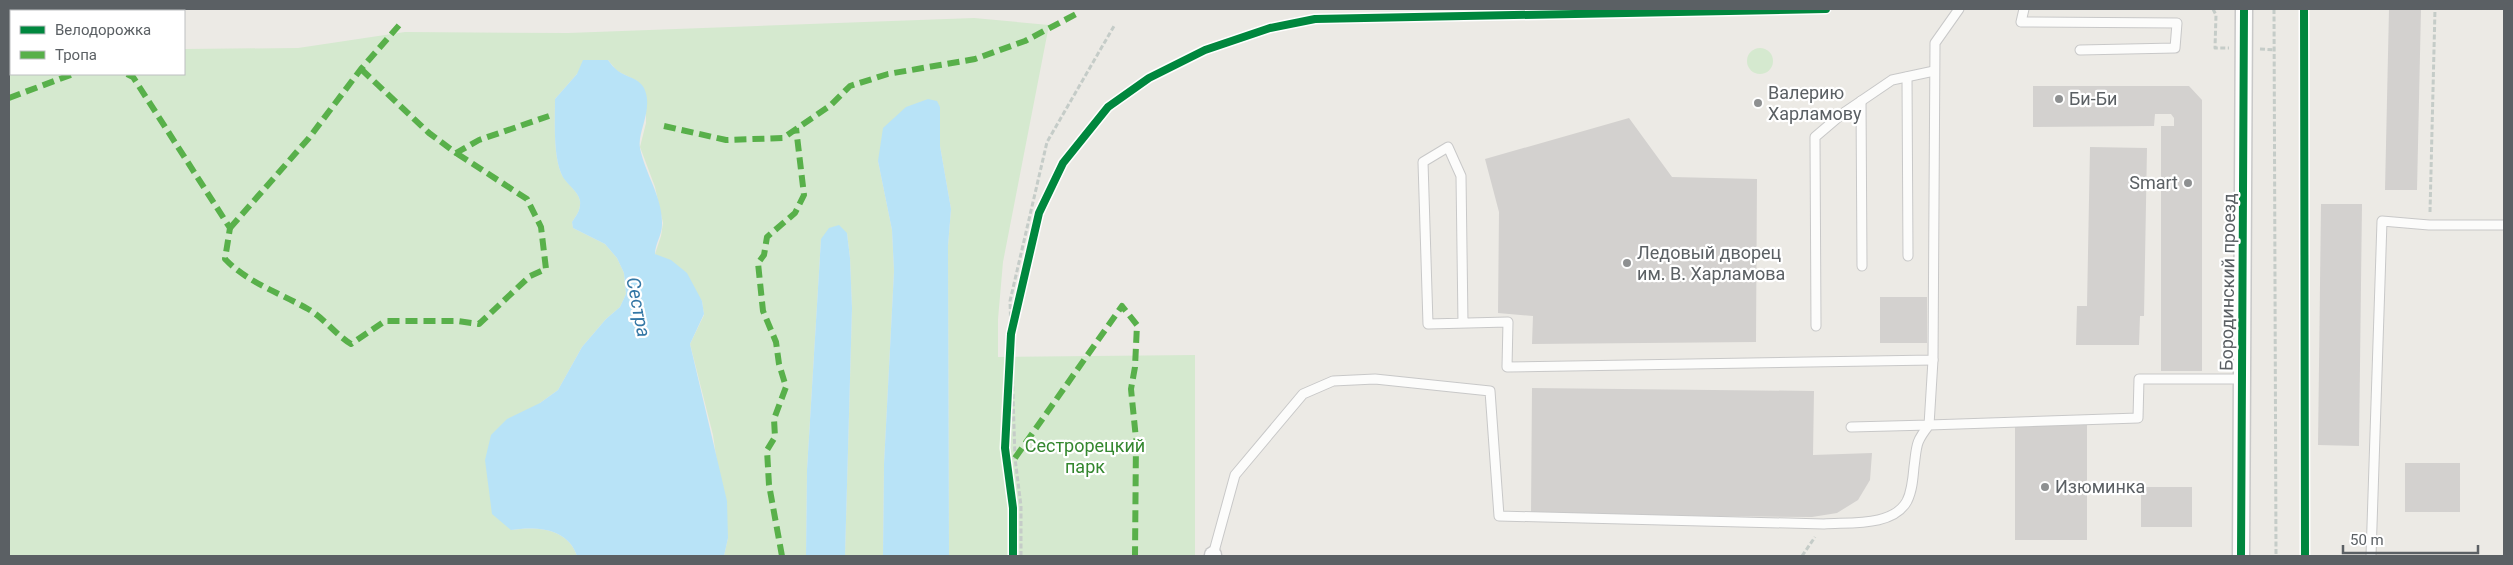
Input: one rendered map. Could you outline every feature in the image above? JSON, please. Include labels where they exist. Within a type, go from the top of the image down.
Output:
[{"type":"street","points":[[9,9],[50,9]]},
{"type":"street","name":"Бородинский проезд","points":[[2241,556],[2244,9]]},
{"type":"lane","points":[[1213,556],[1235,475],[1303,394],[1334,381],[1375,378],[1490,390],[1499,516],[1824,524],[1867,521],[1896,513],[1906,503],[1911,491],[1917,441],[1929,425],[1933,360],[1934,43],[1959,9]]},
{"type":"lane","points":[[2024,9],[2021,22],[2176,23],[2175,48],[2080,50]]},
{"type":"lane","points":[[1816,326],[1815,137],[1842,114],[1892,80],[1934,72]]},
{"type":"lane","points":[[1907,78],[1908,256]]},
{"type":"lane","points":[[1861,101],[1862,266]]},
{"type":"lane","points":[[1463,323],[1461,176],[1448,147],[1423,162],[1428,324],[1508,322],[1508,367],[1933,360]]},
{"type":"lane","points":[[2371,556],[2382,221],[2429,225],[2504,225]]},
{"type":"lane","points":[[1851,427],[2138,418],[2139,380],[2242,379]]},
{"type":"path","points":[[2274,9],[2276,556]]},
{"type":"path","points":[[2429,225],[2435,9]]},
{"type":"path","points":[[1021,556],[1021,506],[1015,458],[1010,301],[1047,142],[1114,26]]},
{"type":"path","points":[[1006,438],[1011,334],[1039,213]]},
{"type":"path","points":[[1006,456],[1013,508],[1013,556]]},
{"type":"path","points":[[1802,556],[1824,524]]},
{"type":"green space","name":"Сестрорецкий парк","points":[[974,18],[1049,25],[1003,262],[998,319],[998,357],[1195,355],[1195,556],[949,556],[948,246],[951,209],[940,146],[940,107],[878,161],[892,230],[894,271],[884,464],[883,556],[845,556],[852,308],[847,233],[821,239],[807,470],[806,556],[724,556],[728,538],[713,435],[690,344],[704,315],[702,301],[655,254],[663,223],[655,187],[640,147],[646,123],[646,95],[637,81],[617,71],[608,60],[577,74],[555,99],[556,147],[561,173],[577,193],[580,201],[579,210],[572,222],[573,228],[605,244],[617,258],[624,273],[626,294],[620,307],[606,319],[582,347],[558,390],[540,403],[511,530],[531,528],[559,534],[573,547],[577,556],[9,556],[9,52],[10,75],[185,75],[185,49],[298,48],[405,32],[568,33]]},
{"type":"green space","points":[[1760,48],[1769,52],[1773,61],[1769,70],[1760,74],[1751,70],[1747,61],[1751,52]]},
{"type":"water","name":"Сестра","points":[[583,60],[608,60],[618,71],[639,82],[647,96],[640,148],[662,215],[662,229],[655,254],[671,260],[687,273],[702,301],[704,314],[690,344],[727,501],[728,538],[724,556],[577,556],[573,547],[559,534],[531,528],[511,530],[492,514],[485,460],[491,435],[507,419],[540,403],[558,390],[582,347],[606,319],[620,307],[626,294],[624,273],[617,258],[605,244],[573,228],[572,222],[579,210],[580,201],[577,194],[563,177],[558,165],[555,137],[555,99],[577,74]]},
{"type":"water","points":[[928,99],[937,101],[940,107],[940,146],[951,209],[948,246],[949,556],[883,556],[884,464],[894,271],[892,230],[878,161],[883,128],[906,107]]},
{"type":"water","points":[[839,225],[847,233],[852,308],[845,556],[806,556],[807,470],[821,239],[829,228]]},
{"type":"building","points":[[2389,9],[2421,9],[2417,190],[2385,190]]},
{"type":"building","points":[[2033,86],[2189,86],[2202,100],[2202,371],[2161,371],[2161,126],[2174,126],[2174,118],[2171,114],[2155,114],[2154,126],[2033,127]]},
{"type":"building","name":"Ледовый дворец им. В. Харламова","points":[[1629,118],[1672,177],[1757,179],[1756,342],[1532,344],[1533,316],[1498,313],[1499,212],[1485,159]]},
{"type":"building","points":[[2090,147],[2147,148],[2144,316],[2140,316],[2139,345],[2076,345],[2077,306],[2087,306]]},
{"type":"building","points":[[2321,204],[2362,204],[2359,446],[2318,445]]},
{"type":"building","points":[[1880,297],[1927,297],[1927,343],[1880,343]]},
{"type":"building","points":[[1532,388],[1814,391],[1813,455],[1872,453],[1870,480],[1858,500],[1837,513],[1812,517],[1531,514]]},
{"type":"building","points":[[2087,425],[2087,540],[2015,540],[2015,426]]},
{"type":"building","points":[[2405,463],[2460,463],[2460,512],[2405,512]]},
{"type":"building","points":[[2141,487],[2192,487],[2192,527],[2141,527]]},
{"type":"marked path","points":[[664,126],[726,140],[783,138],[831,105],[850,86],[888,74],[975,59],[1025,41],[1078,13]]},
{"type":"marked path","points":[[230,228],[309,138],[361,69],[401,23]]},
{"type":"marked path","points":[[361,69],[429,133],[456,153],[479,140],[549,116]]},
{"type":"marked path","points":[[9,98],[70,75]]},
{"type":"marked path","points":[[129,75],[133,77],[230,228],[225,259],[244,275],[314,313],[351,344],[385,321],[457,321],[479,324],[530,276],[546,269],[541,227],[527,199],[456,153]]},
{"type":"marked path","points":[[782,556],[769,485],[767,450],[775,437],[774,419],[786,387],[779,364],[776,342],[763,311],[758,263],[764,255],[767,237],[795,213],[804,195],[796,128]]},
{"type":"marked path","points":[[1015,458],[1122,306],[1137,325],[1135,367],[1131,389],[1136,439],[1135,556]]},
{"type":"cycle path","points":[[1013,556],[1013,508],[1005,448],[1011,334],[1039,213],[1063,163],[1108,107],[1149,78],[1205,50],[1270,28],[1315,19],[1826,9]]},
{"type":"cycle path","points":[[2241,556],[2244,9]]},
{"type":"cycle path","points":[[2304,9],[2305,556]]},
{"type":"place","name":"Би-Би","points":[[2059,99]]},
{"type":"place","name":"Валерию Харламову","points":[[1758,103]]},
{"type":"place","name":"Smart","points":[[2188,183]]},
{"type":"place","name":"Ледовый дворец им. В. Харламова","points":[[1627,263]]},
{"type":"place","name":"Изюминка","points":[[2045,487]]}]
